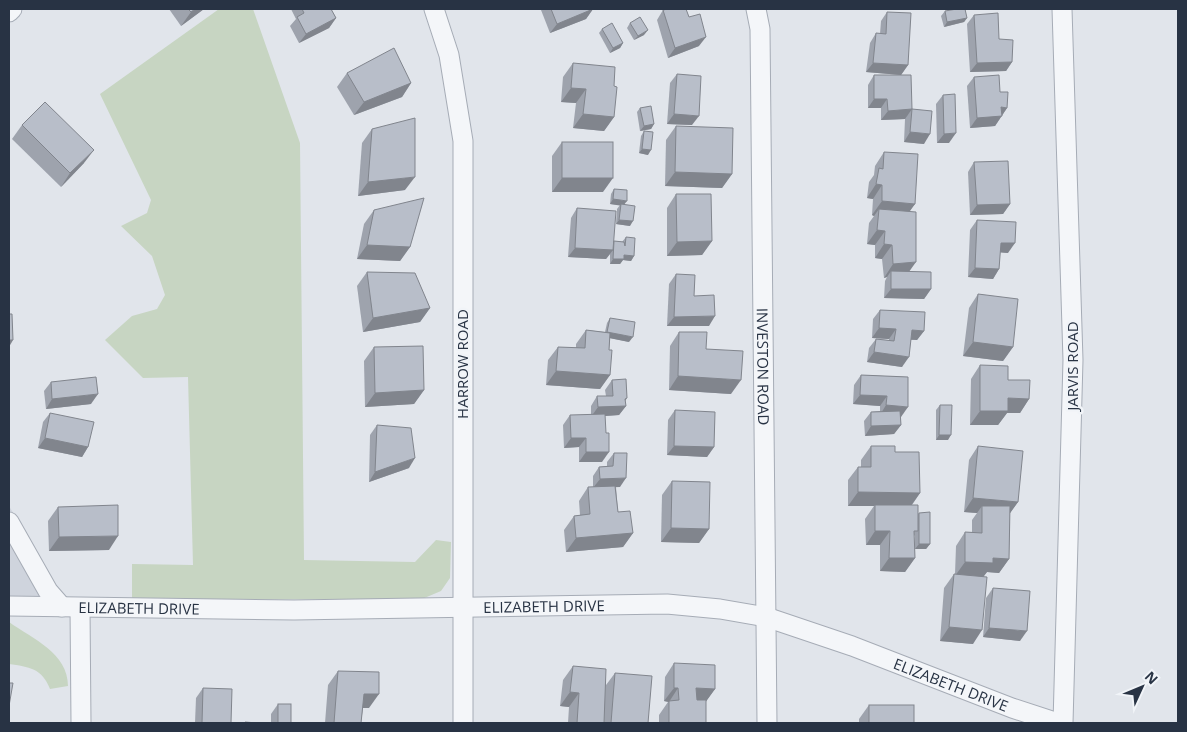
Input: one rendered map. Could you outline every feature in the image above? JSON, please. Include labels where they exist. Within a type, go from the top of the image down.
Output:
[{"type":"street","points":[[9,12],[12,9]]},
{"type":"street","name":"HARROW ROAD","points":[[434,9],[449,54],[464,141],[463,723]]},
{"type":"street","name":"INVESTON ROAD","points":[[756,9],[760,30],[767,723]]},
{"type":"street","name":"JARVIS ROAD","points":[[1062,9],[1073,360],[1063,723]]},
{"type":"street","points":[[9,522],[48,590],[71,607],[81,723]]},
{"type":"street","name":"ELIZABETH DRIVE","points":[[9,606],[294,610],[667,604],[720,609],[766,617],[852,646],[1012,708],[1058,723]]},
{"type":"shaded area","points":[[9,506],[66,601],[9,601]]},
{"type":"green space","points":[[219,9],[253,9],[300,143],[304,560],[415,562],[436,540],[451,542],[450,578],[441,591],[422,599],[132,600],[132,564],[193,565],[188,377],[143,378],[105,340],[132,316],[157,309],[165,295],[152,256],[121,226],[147,213],[151,200],[100,94]]},
{"type":"green space","points":[[9,622],[38,641],[56,656],[66,674],[68,686],[50,689],[39,673],[29,668],[9,664]]},
{"type":"building","points":[[302,9],[331,9],[336,18],[306,34],[297,17],[304,13]]},
{"type":"building","points":[[551,9],[593,9],[557,24]]},
{"type":"building","points":[[686,9],[689,17],[700,14],[706,37],[675,48],[663,10]]},
{"type":"building","points":[[965,9],[967,18],[947,22],[945,11]]},
{"type":"building","points":[[887,12],[911,13],[908,65],[873,63],[876,33],[886,34]]},
{"type":"building","points":[[998,13],[999,39],[1013,40],[1012,62],[977,63],[974,15]]},
{"type":"building","points":[[640,17],[648,30],[638,36],[630,23]]},
{"type":"building","points":[[612,23],[623,43],[613,48],[602,29]]},
{"type":"building","points":[[394,48],[411,83],[364,102],[347,73]]},
{"type":"building","points":[[573,63],[615,67],[614,86],[617,87],[614,117],[583,114],[586,89],[571,88]]},
{"type":"building","points":[[677,74],[701,76],[699,116],[674,114]]},
{"type":"building","points":[[874,75],[911,75],[912,109],[888,111],[887,99],[874,99]]},
{"type":"building","points":[[999,75],[1000,92],[1008,92],[1007,108],[1001,107],[1002,116],[977,118],[974,77]]},
{"type":"building","points":[[955,94],[956,133],[944,134],[943,95]]},
{"type":"building","points":[[45,102],[94,150],[70,173],[22,125]]},
{"type":"building","points":[[651,106],[654,124],[644,126],[640,108]]},
{"type":"building","points":[[912,109],[932,111],[930,134],[910,132]]},
{"type":"building","points":[[415,118],[415,177],[368,182],[372,129]]},
{"type":"building","points":[[676,126],[733,128],[732,174],[675,172]]},
{"type":"building","points":[[644,131],[653,132],[651,150],[642,149]]},
{"type":"building","points":[[562,142],[613,142],[613,178],[562,178]]},
{"type":"building","points":[[884,152],[918,154],[915,204],[882,201],[882,185],[876,184],[879,168],[883,169]]},
{"type":"building","points":[[1008,161],[1010,204],[977,205],[974,162]]},
{"type":"building","points":[[614,189],[627,190],[627,201],[613,199]]},
{"type":"building","points":[[676,194],[711,194],[712,241],[677,242]]},
{"type":"building","points":[[424,198],[410,247],[367,245],[374,210]]},
{"type":"building","points":[[621,204],[635,206],[633,221],[619,220]]},
{"type":"building","points":[[577,208],[616,211],[613,250],[575,248]]},
{"type":"building","points":[[879,209],[916,212],[916,262],[893,264],[892,245],[884,244],[885,231],[877,230]]},
{"type":"building","points":[[977,220],[1016,222],[1015,243],[1001,243],[999,269],[975,268]]},
{"type":"building","points":[[626,237],[635,238],[634,256],[624,255],[624,259],[613,259],[614,241],[624,242],[625,246]]},
{"type":"building","points":[[891,271],[931,272],[931,289],[891,289]]},
{"type":"building","points":[[367,272],[415,273],[430,308],[373,318]]},
{"type":"building","points":[[676,274],[695,275],[694,296],[714,295],[715,316],[674,317]]},
{"type":"building","points":[[978,294],[1018,299],[1013,347],[973,342]]},
{"type":"building","points":[[880,310],[925,312],[924,331],[912,330],[909,357],[874,352],[876,339],[894,341],[896,329],[879,328]]},
{"type":"building","points":[[9,314],[12,314],[13,340],[9,340]]},
{"type":"building","points":[[610,318],[635,322],[633,337],[607,332]]},
{"type":"building","points":[[586,330],[610,333],[609,350],[612,350],[610,375],[556,371],[558,347],[585,348]]},
{"type":"building","points":[[679,332],[707,332],[706,349],[743,351],[741,380],[678,376]]},
{"type":"building","points":[[423,346],[424,390],[375,393],[374,347]]},
{"type":"building","points":[[980,365],[1008,366],[1008,380],[1030,380],[1029,399],[1008,398],[1008,411],[980,411]]},
{"type":"building","points":[[861,375],[908,377],[908,407],[886,405],[887,396],[860,395]]},
{"type":"building","points":[[96,377],[98,394],[52,399],[51,382]]},
{"type":"building","points":[[626,379],[626,406],[598,407],[597,396],[613,396],[612,380]]},
{"type":"building","points":[[940,405],[952,405],[951,435],[939,435]]},
{"type":"building","points":[[675,410],[715,412],[714,447],[674,446]]},
{"type":"building","points":[[900,411],[901,425],[871,426],[871,412]]},
{"type":"building","points":[[50,413],[94,422],[88,447],[45,438]]},
{"type":"building","points":[[605,414],[606,433],[609,433],[609,452],[586,452],[586,438],[571,438],[570,415]]},
{"type":"building","points":[[377,425],[411,428],[415,458],[375,472]]},
{"type":"building","points":[[871,446],[895,446],[895,452],[919,452],[920,493],[858,492],[858,467],[871,467]]},
{"type":"building","points":[[978,446],[1023,451],[1018,502],[973,498]]},
{"type":"building","points":[[614,453],[627,453],[626,478],[600,479],[599,467],[613,466]]},
{"type":"building","points":[[672,481],[710,482],[709,529],[671,528]]},
{"type":"building","points":[[615,486],[618,512],[630,511],[633,533],[576,538],[574,516],[590,514],[588,487]]},
{"type":"building","points":[[118,505],[118,536],[59,537],[58,507]]},
{"type":"building","points":[[875,505],[918,505],[918,531],[914,531],[915,558],[889,558],[890,531],[875,531]]},
{"type":"building","points":[[982,506],[1010,506],[1009,559],[993,558],[993,563],[965,562],[965,532],[982,533]]},
{"type":"building","points":[[930,512],[930,544],[919,544],[919,513]]},
{"type":"building","points":[[954,574],[987,577],[982,630],[949,627]]},
{"type":"building","points":[[993,588],[1030,591],[1027,631],[989,628]]},
{"type":"building","points":[[674,663],[715,665],[715,689],[696,688],[697,700],[706,700],[706,723],[669,723],[669,701],[679,700],[678,688],[674,688]]},
{"type":"building","points":[[573,666],[606,669],[604,723],[577,723],[579,693],[570,692]]},
{"type":"building","points":[[338,671],[379,672],[379,694],[364,694],[361,723],[334,723]]},
{"type":"building","points":[[615,673],[652,676],[648,723],[611,723]]},
{"type":"building","points":[[9,683],[13,683],[9,706]]},
{"type":"building","points":[[203,688],[232,689],[231,723],[202,723]]},
{"type":"building","points":[[278,704],[291,704],[291,723],[278,723]]},
{"type":"building","points":[[869,705],[914,705],[914,723],[869,723]]}]
